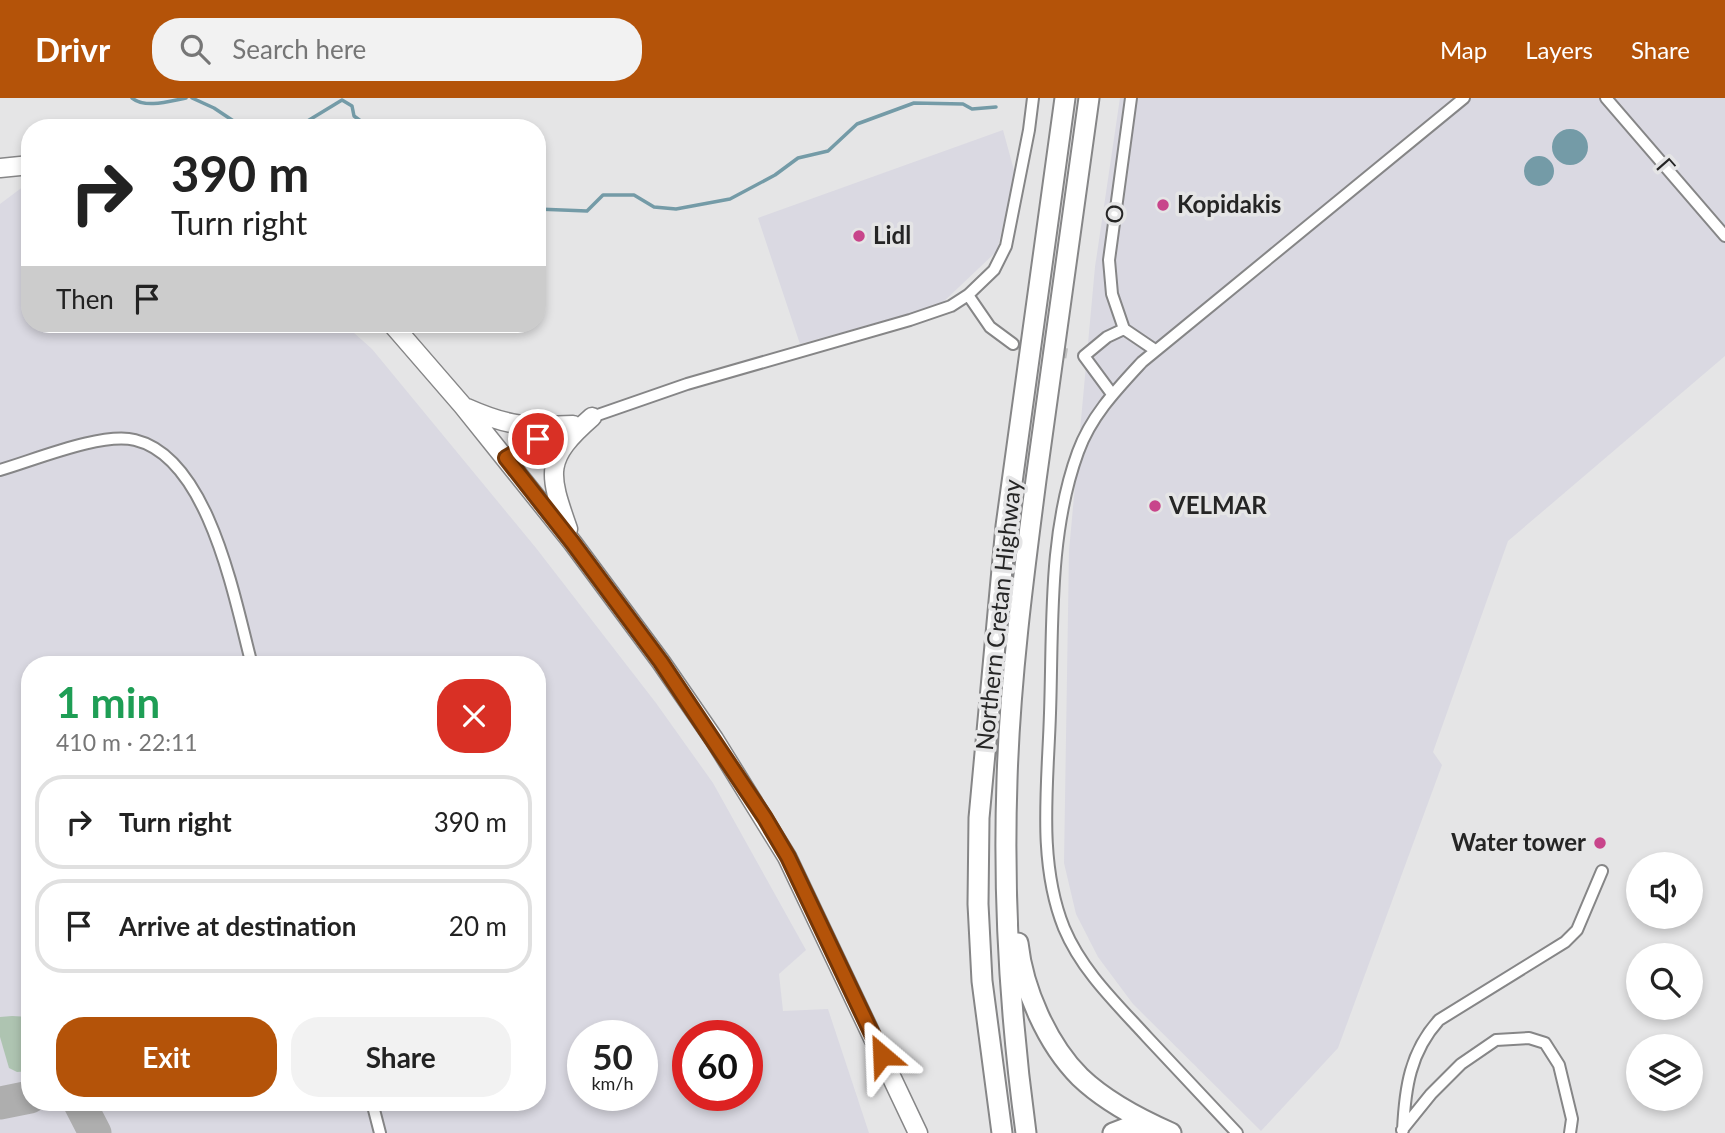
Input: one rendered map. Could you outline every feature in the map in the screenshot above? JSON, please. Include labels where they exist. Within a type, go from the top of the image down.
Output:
[{"type":"highway","name":"Northern Cretan Highway","points":[[1000,1128],[982,981],[978,904],[978,818],[1006,526],[1065,98]]},
{"type":"highway","name":"Northern Cretan Highway","points":[[1026,1133],[1009,979],[1005,885],[1012,694],[1033,506],[1089,98]]},
{"type":"highway","points":[[1012,694],[1016,920],[1020,957],[1030,997],[1052,1040],[1079,1076],[1112,1103],[1165,1130]]},
{"type":"highway","points":[[1113,1133],[1126,1128],[1165,1130]]},
{"type":"main road","points":[[0,168],[21,166]]},
{"type":"main road","points":[[400,333],[506,458],[572,542],[688,701],[771,828],[918,1133]]},
{"type":"main road","points":[[463,406],[508,424],[573,425]]},
{"type":"main road","points":[[572,542],[555,489],[555,462],[568,439],[592,417]]},
{"type":"street","points":[[506,458],[538,439],[592,417],[687,384],[910,320],[951,306],[968,295],[994,270],[1006,246],[1033,98]]},
{"type":"street","name":"Ο","points":[[1124,329],[1112,294],[1109,260],[1131,98]]},
{"type":"street","points":[[1237,1133],[1095,979],[1065,930],[1052,891],[1047,824],[1054,576],[1060,529],[1074,464],[1094,420],[1112,394],[1155,350],[1464,98]]},
{"type":"street","name":"Γ","points":[[1606,98],[1725,236]]},
{"type":"street","points":[[968,295],[990,327],[1013,344]]},
{"type":"street","points":[[1084,356],[1107,337],[1124,329],[1155,350]]},
{"type":"street","points":[[1070,354],[1084,356],[1112,394]]},
{"type":"street","points":[[0,470],[93,442],[135,440],[154,448],[187,478],[202,505],[224,560],[250,656]]},
{"type":"street","points":[[1402,1131],[1405,1088],[1415,1056],[1426,1034],[1439,1020],[1565,942],[1577,930],[1602,871]]},
{"type":"street","points":[[1402,1131],[1431,1094],[1461,1064],[1496,1040],[1529,1038],[1545,1043],[1559,1065],[1572,1119],[1570,1133]]},
{"type":"street","points":[[374,1111],[380,1133]]},
{"type":"shaded area","points":[[1120,98],[1725,98],[1725,356],[1508,541],[1433,752],[1442,765],[1338,1048],[1261,1131],[1133,1004],[1098,957],[1076,914],[1064,863],[1069,551],[1095,267]]},
{"type":"shaded area","points":[[1003,130],[1015,174],[997,251],[940,305],[800,344],[758,218]]},
{"type":"shaded area","points":[[21,188],[21,333],[354,333],[372,349],[536,548],[656,703],[713,783],[806,950],[779,974],[783,1011],[828,1009],[869,1133],[0,1133],[0,204]]},
{"type":"green space","points":[[21,1016],[21,1072],[9,1068],[0,1037],[0,1017]]},
{"type":"water","points":[[1570,129],[1583,134],[1588,147],[1583,160],[1570,165],[1557,160],[1552,147],[1557,134]]},
{"type":"water","points":[[1539,156],[1545,157],[1553,165],[1553,177],[1545,185],[1539,186],[1533,185],[1525,177],[1524,171],[1525,165],[1533,157]]},
{"type":"waterway","points":[[132,98],[151,104],[186,98]]},
{"type":"waterway","points":[[192,98],[230,119]]},
{"type":"waterway","points":[[311,119],[342,100],[352,106],[354,116],[358,119]]},
{"type":"waterway","points":[[546,209],[587,211],[603,195],[634,195],[654,207],[676,209],[730,199],[775,175],[798,158],[828,151],[857,124],[914,103],[963,104],[972,109],[996,107]]},
{"type":"taxiway","points":[[0,1103],[21,1099]]},
{"type":"taxiway","points":[[84,1111],[95,1133]]},
{"type":"tunnel","points":[[1013,344],[1070,354]]},
{"type":"place","name":"Kopidakis","points":[[1163,205]]},
{"type":"place","name":"Lidl","points":[[859,236]]},
{"type":"place","name":"VELMAR","points":[[1155,506]]},
{"type":"place","name":"Water tower","points":[[1600,843]]},
{"type":"route","points":[[538,439],[506,458],[620,605],[714,739],[765,818],[788,857],[882,1055]]}]
